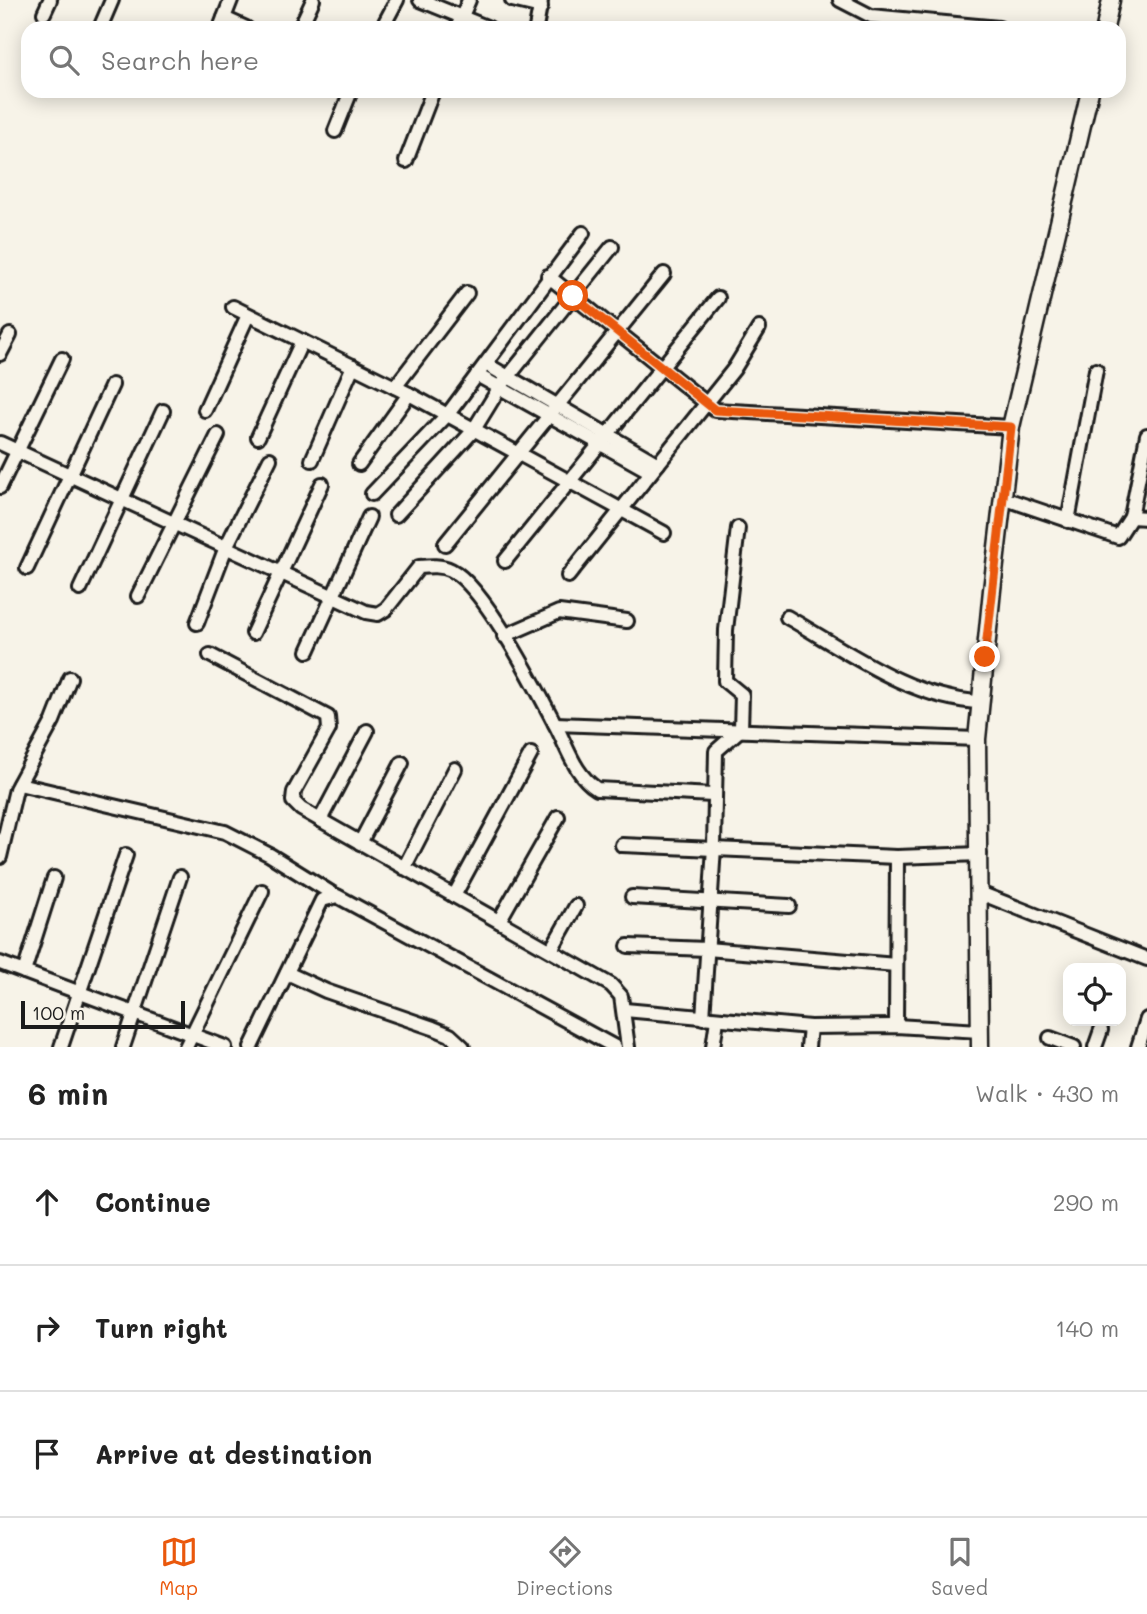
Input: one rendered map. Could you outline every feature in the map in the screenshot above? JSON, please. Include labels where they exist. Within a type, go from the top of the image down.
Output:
[{"type":"street","points":[[44,13],[50,0]]},
{"type":"street","points":[[103,21],[112,0]]},
{"type":"street","points":[[223,21],[231,0]]},
{"type":"street","points":[[303,21],[313,0]]},
{"type":"street","points":[[386,21],[397,0]]},
{"type":"street","points":[[420,0],[457,21]]},
{"type":"street","points":[[461,21],[469,0]]},
{"type":"street","points":[[512,0],[541,3],[537,21]]},
{"type":"street","points":[[840,0],[871,16],[924,21]]},
{"type":"street","points":[[1106,21],[1111,0]]},
{"type":"street","points":[[335,131],[348,98]]},
{"type":"street","points":[[406,161],[430,98]]},
{"type":"street","points":[[625,1010],[810,1027],[896,1026],[980,1039],[977,739],[1011,427],[1088,98]]},
{"type":"street","points":[[372,494],[448,414],[548,276],[583,233]]},
{"type":"street","points":[[396,515],[473,431],[503,382],[612,247]]},
{"type":"street","points":[[445,544],[664,274]]},
{"type":"street","points":[[548,276],[706,404],[726,413],[1011,427]]},
{"type":"street","points":[[395,387],[467,293]]},
{"type":"street","points":[[505,561],[718,298]]},
{"type":"street","points":[[233,307],[448,414],[473,431],[664,533]]},
{"type":"street","points":[[205,410],[248,315]]},
{"type":"street","points":[[568,576],[743,357],[759,328]]},
{"type":"street","points":[[0,354],[10,335]]},
{"type":"street","points":[[258,437],[302,341]]},
{"type":"street","points":[[0,487],[62,359]]},
{"type":"street","points":[[486,364],[503,382]]},
{"type":"street","points":[[312,460],[353,366]]},
{"type":"street","points":[[1068,521],[1096,370]]},
{"type":"street","points":[[477,375],[503,382],[655,468]]},
{"type":"street","points":[[27,568],[112,385]]},
{"type":"street","points":[[359,464],[409,394]]},
{"type":"street","points":[[80,589],[163,411]]},
{"type":"street","points":[[138,596],[218,435]]},
{"type":"street","points":[[1003,498],[1118,537],[1131,517],[1147,435]]},
{"type":"street","points":[[0,443],[366,612],[378,614],[419,567],[450,569],[466,579],[485,603],[555,724],[582,779],[597,789],[713,795]]},
{"type":"street","points":[[197,624],[226,547],[270,459]]},
{"type":"street","points":[[253,632],[322,484]]},
{"type":"street","points":[[307,651],[369,517]]},
{"type":"street","points":[[1131,517],[1147,518]]},
{"type":"street","points":[[703,1018],[714,847],[716,751],[741,729],[741,695],[724,681],[726,630],[738,528]]},
{"type":"street","points":[[504,636],[559,612],[627,621]]},
{"type":"street","points":[[787,617],[900,680],[952,699],[981,702]]},
{"type":"street","points":[[210,655],[328,717],[329,729],[293,792],[293,801],[301,809],[611,985],[621,996],[625,1010],[628,1047]]},
{"type":"street","points":[[0,857],[8,811],[19,784],[53,721],[70,678]]},
{"type":"street","points":[[555,724],[977,739]]},
{"type":"street","points":[[320,820],[367,731]]},
{"type":"street","points":[[454,896],[531,754]]},
{"type":"street","points":[[360,843],[402,763]]},
{"type":"street","points":[[404,868],[455,769]]},
{"type":"street","points":[[19,784],[225,832],[615,1047]]},
{"type":"street","points":[[499,921],[558,817]]},
{"type":"street","points":[[622,845],[897,856],[980,854]]},
{"type":"street","points":[[61,1047],[126,855]]},
{"type":"street","points":[[896,1026],[897,856]]},
{"type":"street","points":[[123,1047],[180,877]]},
{"type":"street","points":[[24,972],[54,878]]},
{"type":"street","points":[[186,1047],[262,891]]},
{"type":"street","points":[[979,893],[1147,959]]},
{"type":"street","points":[[251,1047],[321,900],[337,896]]},
{"type":"street","points":[[632,897],[710,899],[789,906]]},
{"type":"street","points":[[551,950],[576,906]]},
{"type":"street","points":[[628,946],[707,948],[896,965]]},
{"type":"street","points":[[0,963],[225,1047]]},
{"type":"street","points":[[287,973],[326,991],[450,1035],[463,1047]]},
{"type":"street","points":[[1138,1047],[1147,1019]]},
{"type":"street","points":[[713,1047],[717,1020]]},
{"type":"street","points":[[808,1047],[810,1027]]},
{"type":"street","points":[[1095,1047],[1101,1030]]},
{"type":"street","points":[[1052,1042],[1074,1047]]},
{"type":"route","points":[[573,296],[715,410],[726,413],[1011,427],[985,657]]}]
